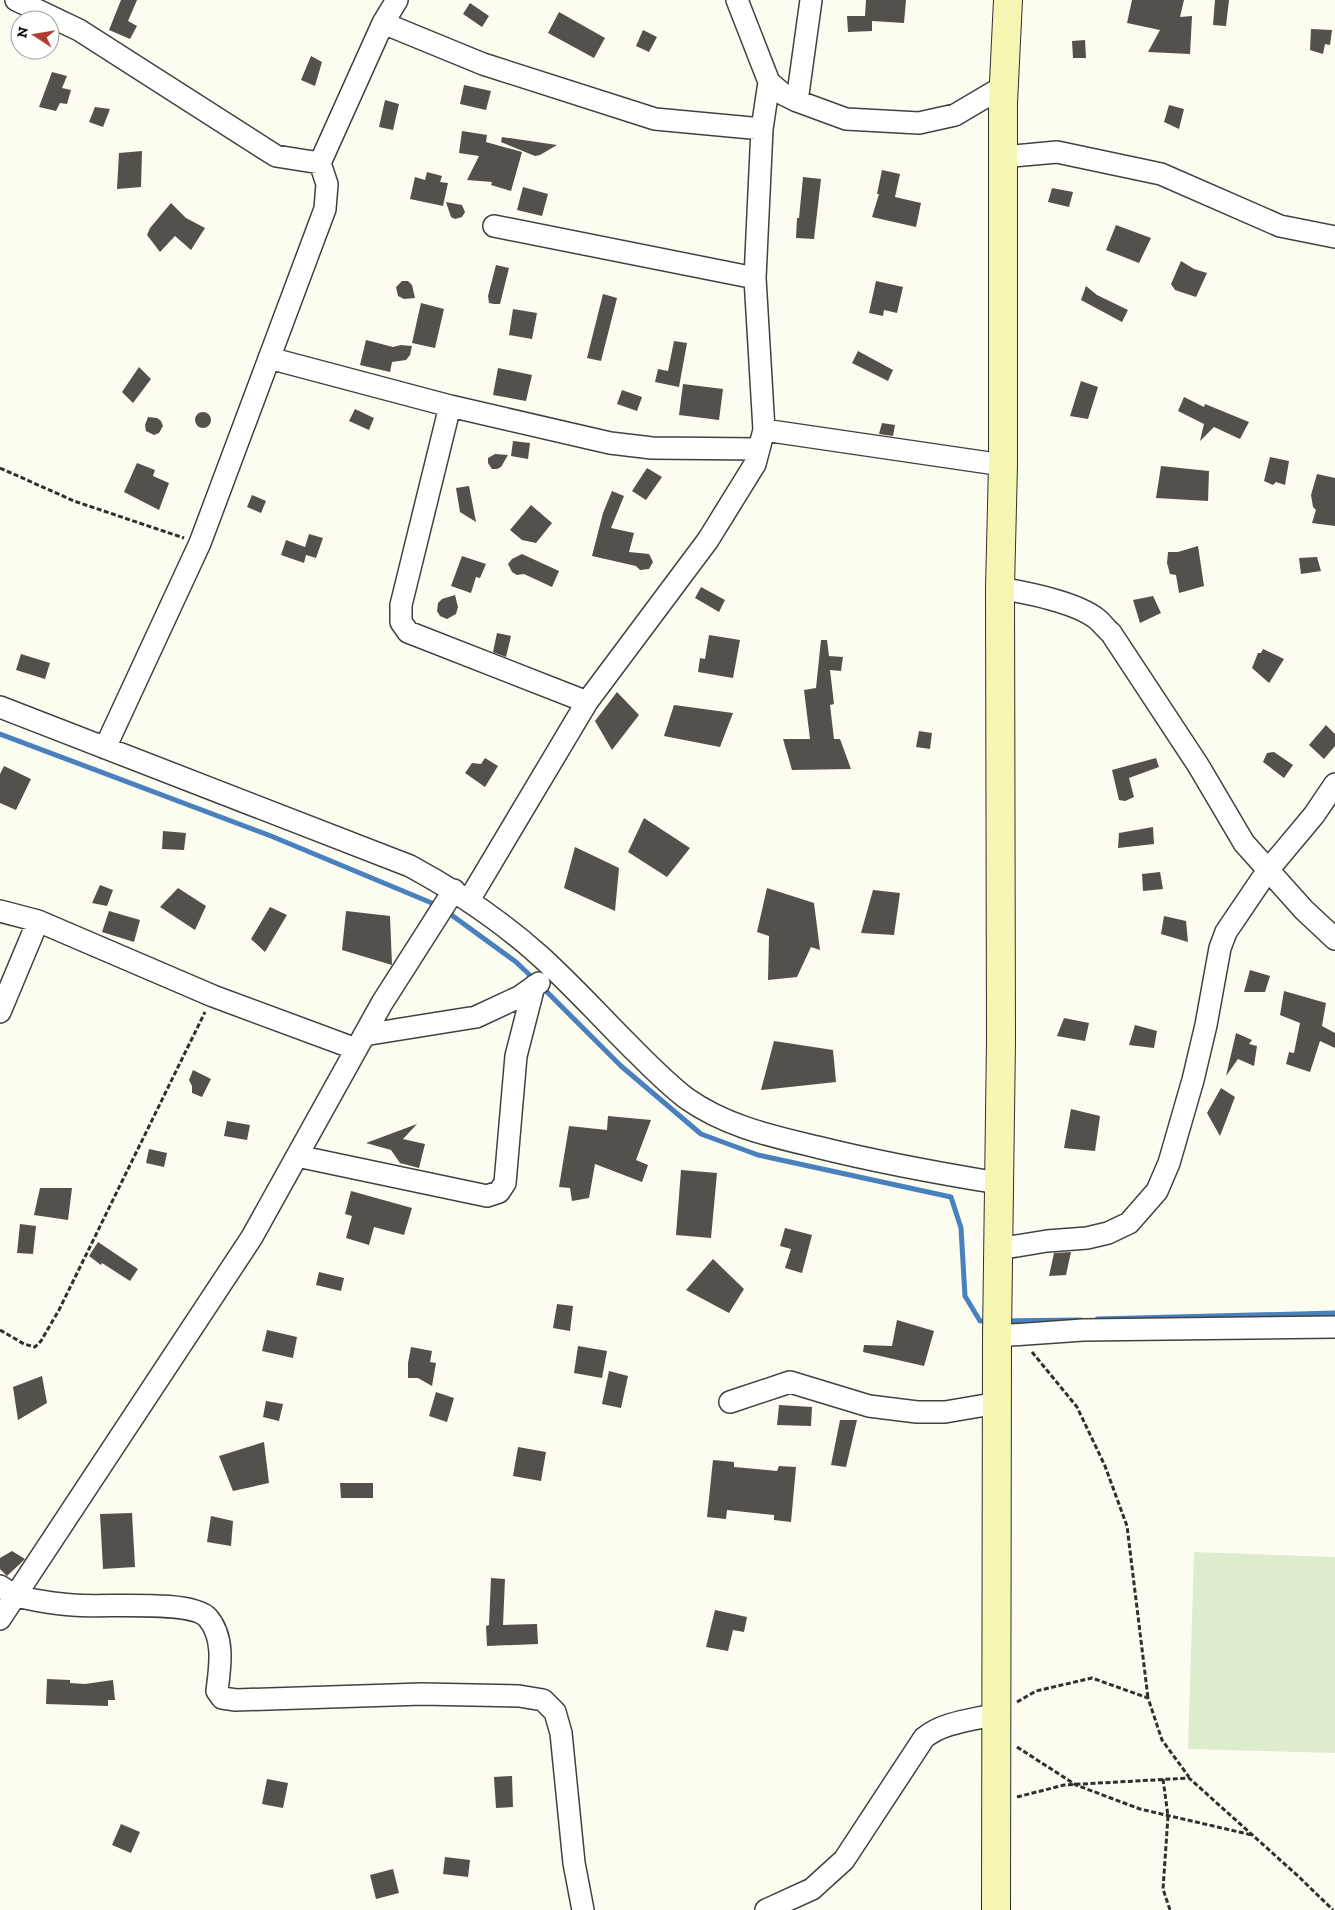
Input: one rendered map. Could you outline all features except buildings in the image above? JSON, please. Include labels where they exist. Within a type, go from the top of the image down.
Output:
[{"type":"main road","points":[[996,1910],[998,1403],[1008,1335],[998,1249],[998,1183],[1001,1041],[1000,588],[1003,465],[1003,157],[1008,0]]},
{"type":"street","points":[[16,0],[78,30],[276,156],[320,163]]},
{"type":"street","points":[[105,748],[200,543],[325,209],[327,184],[320,163],[384,23],[397,0]]},
{"type":"street","points":[[737,0],[769,82],[783,94],[797,102],[846,119],[919,123],[955,115],[1004,86]]},
{"type":"street","points":[[797,102],[811,0]]},
{"type":"street","points":[[384,23],[483,64],[655,119],[762,130]]},
{"type":"street","points":[[0,1619],[8,1591],[252,1237],[382,1003],[461,895],[587,702],[708,540],[755,464],[761,439],[755,278],[762,130],[769,82]]},
{"type":"street","points":[[1003,157],[1057,152],[1162,174],[1280,226],[1335,238]]},
{"type":"street","points":[[494,226],[755,278]]},
{"type":"street","points":[[269,358],[450,406],[610,443],[652,448],[761,439],[1003,465]]},
{"type":"street","points":[[450,406],[401,605],[402,622],[408,632],[587,702]]},
{"type":"street","points":[[1000,588],[1026,592],[1078,609],[1096,618],[1111,633],[1198,765],[1244,843],[1304,910],[1335,939]]},
{"type":"street","points":[[0,707],[410,866],[461,895],[497,919],[540,956],[663,1080],[688,1099],[722,1118],[767,1135],[823,1149],[881,1162],[998,1183]]},
{"type":"street","points":[[998,1249],[1047,1241],[1087,1238],[1108,1233],[1130,1223],[1157,1191],[1169,1163],[1193,1080],[1206,1025],[1220,948],[1226,932],[1268,870],[1314,815],[1335,784]]},
{"type":"street","points":[[0,911],[38,921],[213,996],[360,1042],[476,1016],[519,997],[556,971]]},
{"type":"street","points":[[0,1012],[38,921]]},
{"type":"street","points":[[297,1156],[487,1196],[499,1192],[505,1183],[516,1056],[534,986]]},
{"type":"street","points":[[1008,1335],[1082,1330],[1335,1326]]},
{"type":"street","points":[[730,1402],[790,1382],[870,1406],[917,1412],[945,1412],[998,1403]]},
{"type":"street","points":[[8,1591],[74,1605],[178,1607],[196,1610],[207,1616],[215,1629],[220,1645],[217,1691],[222,1698],[285,1699],[422,1694],[519,1696],[543,1700],[554,1712],[561,1733],[574,1863],[583,1910]]},
{"type":"street","points":[[766,1910],[812,1889],[844,1860],[924,1738],[932,1731],[945,1726],[997,1724]]},
{"type":"path","points":[[0,468],[74,501],[200,543]]},
{"type":"path","points":[[0,1330],[24,1344],[35,1346],[41,1341],[72,1284],[213,996]]},
{"type":"path","points":[[1008,1335],[1077,1406],[1105,1466],[1126,1526],[1148,1698],[1162,1740],[1189,1778],[1333,1910]]},
{"type":"path","points":[[1148,1698],[1092,1678],[1036,1691],[997,1724],[1076,1785],[1140,1810],[1253,1835]]},
{"type":"path","points":[[996,1801],[1064,1785],[1189,1778]]},
{"type":"path","points":[[1163,1779],[1168,1816],[1163,1889],[1170,1910]]},
{"type":"green space","points":[[1194,1552],[1335,1557],[1335,1753],[1188,1749]]},
{"type":"waterway","points":[[0,734],[271,836],[439,906]]},
{"type":"waterway","points":[[446,911],[516,962],[534,979]]},
{"type":"waterway","points":[[542,987],[621,1066],[701,1134],[758,1155],[951,1197],[961,1228],[965,1296],[980,1321],[989,1321]]},
{"type":"waterway","points":[[1097,1319],[1335,1313]]},
{"type":"waterway","points":[[1005,1321],[1081,1320]]}]
